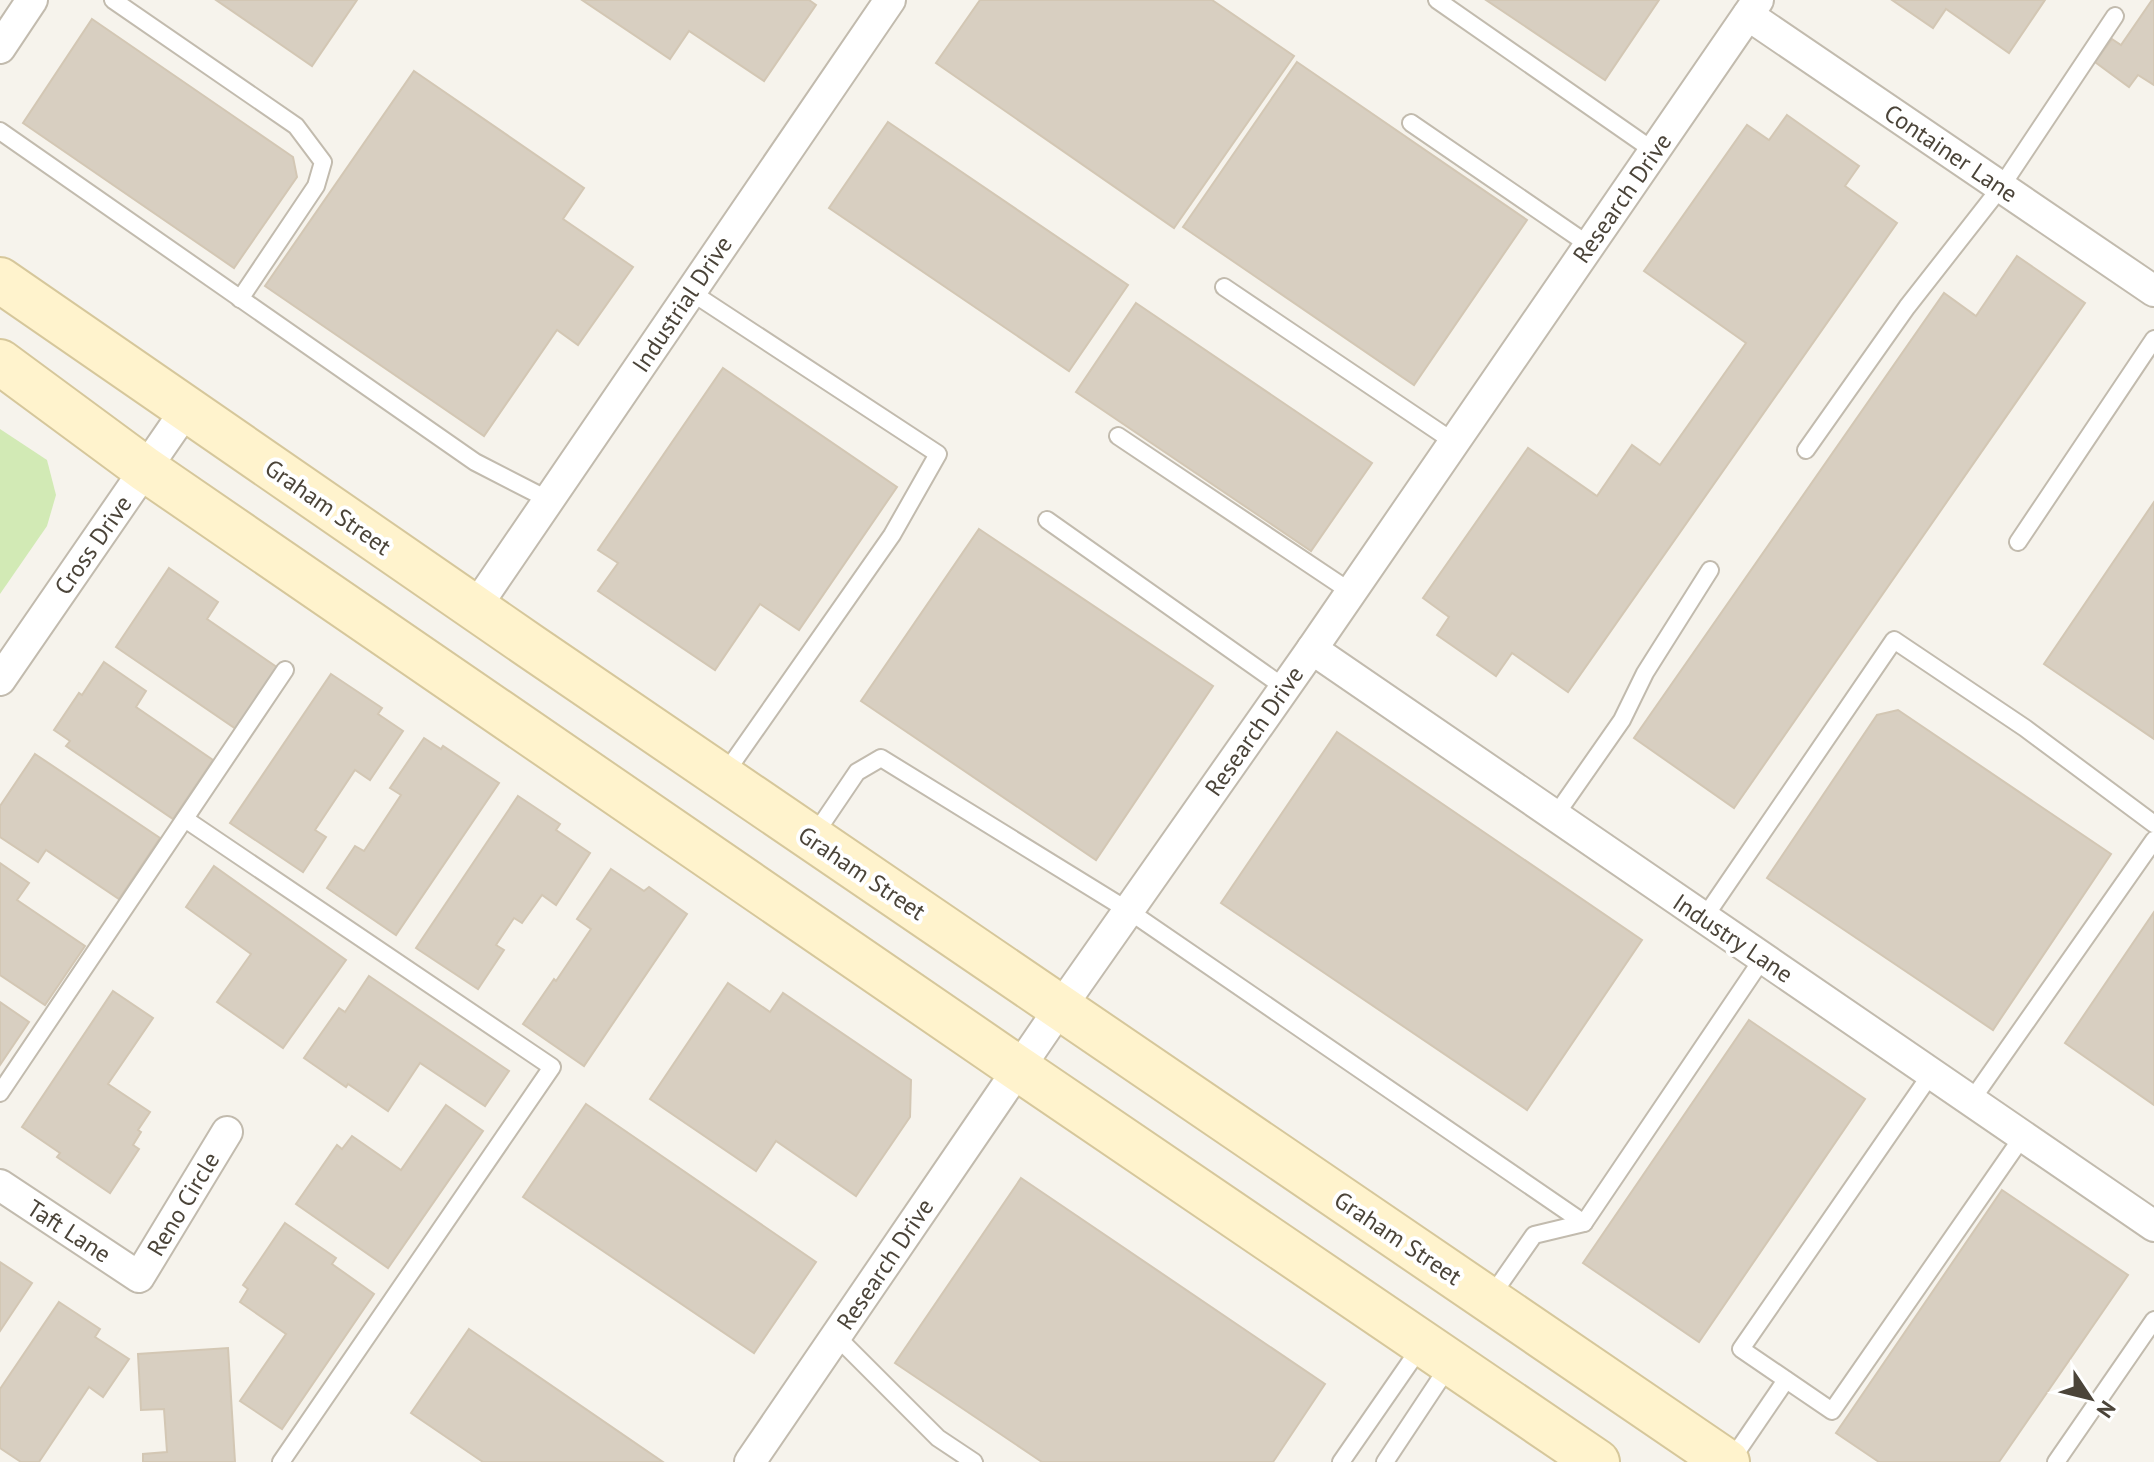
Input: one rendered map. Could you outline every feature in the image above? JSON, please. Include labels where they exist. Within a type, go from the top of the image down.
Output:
[{"type":"street","points":[[0,48],[32,0]]},
{"type":"street","name":"Industrial Drive","points":[[475,608],[890,0]]},
{"type":"street","name":"Research Drive","points":[[750,1462],[1060,1008],[1285,688],[1753,8]]},
{"type":"street","name":"Container Lane","points":[[1753,8],[2001,187],[2154,291]]},
{"type":"street","name":"Graham Street","points":[[0,280],[812,839],[1729,1462]]},
{"type":"street","points":[[0,362],[145,469],[1597,1462]]},
{"type":"street","name":"Cross Drive","points":[[0,680],[186,410]]},
{"type":"street","name":"Industry Lane","points":[[1312,649],[2154,1226]]},
{"type":"street","name":"Reno Circle","points":[[139,1277],[227,1132]]},
{"type":"street","name":"Taft Lane","points":[[0,1185],[139,1277]]},
{"type":"lane","points":[[113,0],[296,126],[323,162],[316,186],[240,299]]},
{"type":"lane","points":[[1437,0],[1654,151]]},
{"type":"lane","points":[[1806,450],[1907,307],[2001,187],[2115,16]]},
{"type":"lane","points":[[1411,123],[1589,245]]},
{"type":"lane","points":[[0,131],[475,462],[549,500]]},
{"type":"lane","points":[[1224,287],[1454,442]]},
{"type":"lane","points":[[691,292],[938,454],[892,535],[723,778]]},
{"type":"lane","points":[[2018,542],[2154,339]]},
{"type":"lane","points":[[1118,436],[1351,592]]},
{"type":"lane","points":[[1047,520],[1285,688]]},
{"type":"lane","points":[[1555,816],[1622,720],[1645,673],[1710,570]]},
{"type":"lane","points":[[1704,918],[1894,640],[2025,728],[2154,824]]},
{"type":"lane","points":[[0,1093],[285,670]]},
{"type":"lane","points":[[812,839],[857,772],[881,758],[1129,911],[1584,1223]]},
{"type":"lane","points":[[185,819],[552,1067],[281,1462]]},
{"type":"lane","points":[[1971,1101],[2154,840]]},
{"type":"lane","points":[[1489,1300],[1534,1235],[1584,1223],[1763,958]]},
{"type":"lane","points":[[1931,1074],[1741,1349],[1786,1380],[1832,1411],[2023,1136]]},
{"type":"lane","points":[[2056,1462],[2154,1320]]},
{"type":"lane","points":[[836,1336],[938,1438],[974,1462]]},
{"type":"lane","points":[[1390,1460],[1437,1353]]},
{"type":"lane","points":[[1341,1462],[1437,1353]]},
{"type":"lane","points":[[1729,1462],[1786,1380]]},
{"type":"green space","points":[[0,429],[47,460],[56,495],[47,526],[0,594]]},
{"type":"building","points":[[216,0],[357,0],[312,66]]},
{"type":"building","points":[[582,0],[809,0],[816,5],[764,81],[689,31],[670,59]]},
{"type":"building","points":[[980,0],[1212,0],[1294,56],[1174,228],[936,63]]},
{"type":"building","points":[[1486,0],[1659,0],[1605,80]]},
{"type":"building","points":[[1892,0],[2045,0],[2009,53],[1946,9],[1933,28]]},
{"type":"building","points":[[2152,0],[2154,85],[2138,75],[2129,87],[2095,62],[2112,39],[2121,45]]},
{"type":"building","points":[[92,19],[293,157],[297,177],[234,268],[23,123]]},
{"type":"building","points":[[1297,62],[1527,220],[1414,385],[1183,227]]},
{"type":"building","points":[[414,71],[584,188],[563,219],[633,267],[578,345],[557,330],[484,436],[265,286]]},
{"type":"building","points":[[1787,115],[1859,166],[1845,186],[1897,223],[1568,692],[1512,653],[1496,676],[1437,635],[1449,617],[1423,598],[1528,448],[1597,496],[1632,445],[1660,465],[1746,343],[1644,271],[1747,125],[1769,140]]},
{"type":"building","points":[[888,122],[1128,285],[1069,371],[829,208]]},
{"type":"building","points":[[2017,256],[2085,303],[1734,808],[1634,738],[1944,293],[1976,316]]},
{"type":"building","points":[[1136,303],[1372,463],[1311,551],[1076,392]]},
{"type":"building","points":[[723,368],[897,487],[799,630],[760,604],[715,670],[598,591],[618,563],[598,550]]},
{"type":"building","points":[[2154,502],[2154,739],[2044,664]]},
{"type":"building","points":[[979,529],[1213,686],[1096,860],[861,701]]},
{"type":"building","points":[[169,568],[218,602],[207,619],[281,670],[239,731],[116,647]]},
{"type":"building","points":[[104,662],[146,691],[136,707],[213,760],[173,819],[66,746],[70,741],[54,730]]},
{"type":"building","points":[[331,674],[382,708],[378,714],[403,731],[370,780],[355,770],[315,830],[326,837],[303,872],[230,823]]},
{"type":"building","points":[[1898,710],[2111,854],[1993,1030],[1767,878],[1877,715]]},
{"type":"building","points":[[1337,732],[1642,940],[1527,1110],[1221,903]]},
{"type":"building","points":[[424,738],[441,749],[443,746],[499,783],[396,935],[327,888],[355,846],[364,851],[401,795],[390,788]]},
{"type":"building","points":[[35,754],[160,838],[119,899],[46,850],[38,862],[0,837],[0,806]]},
{"type":"building","points":[[518,796],[560,824],[556,830],[590,853],[556,905],[542,895],[522,923],[514,918],[496,945],[504,950],[478,989],[416,948]]},
{"type":"building","points":[[0,863],[29,883],[17,900],[85,946],[45,1005],[0,975]]},
{"type":"building","points":[[214,866],[346,960],[283,1048],[217,1002],[251,954],[186,907]]},
{"type":"building","points":[[611,869],[644,891],[649,887],[687,914],[584,1066],[523,1024],[591,929],[577,919]]},
{"type":"building","points":[[2154,912],[2154,1105],[2065,1043]]},
{"type":"building","points":[[369,976],[509,1071],[485,1106],[420,1063],[388,1111],[304,1058],[339,1008],[345,1012]]},
{"type":"building","points":[[728,983],[770,1012],[783,993],[911,1080],[910,1117],[856,1196],[776,1141],[756,1171],[650,1099]]},
{"type":"building","points":[[113,991],[153,1018],[108,1084],[150,1112],[138,1130],[141,1132],[133,1145],[139,1149],[110,1193],[57,1157],[60,1153],[22,1127]]},
{"type":"building","points":[[0,1002],[29,1022],[0,1065]]},
{"type":"building","points":[[1749,1020],[1865,1099],[1699,1342],[1583,1263]]},
{"type":"building","points":[[586,1104],[816,1262],[754,1353],[523,1197]]},
{"type":"building","points":[[446,1105],[483,1131],[388,1268],[296,1204],[337,1145],[342,1149],[352,1136],[401,1170]]},
{"type":"building","points":[[1021,1178],[1325,1384],[1273,1462],[1042,1462],[895,1363]]},
{"type":"building","points":[[2002,1190],[2128,1275],[1999,1462],[1879,1462],[1836,1433]]},
{"type":"building","points":[[285,1223],[336,1258],[332,1264],[374,1294],[282,1429],[240,1401],[286,1334],[240,1302],[248,1289],[243,1285]]},
{"type":"building","points":[[0,1262],[32,1283],[0,1331]]},
{"type":"building","points":[[59,1302],[100,1329],[95,1337],[129,1359],[103,1397],[89,1387],[39,1462],[21,1462],[0,1448],[0,1389]]},
{"type":"building","points":[[469,1329],[663,1462],[483,1462],[411,1413]]},
{"type":"building","points":[[228,1348],[235,1462],[143,1462],[143,1454],[167,1452],[164,1409],[141,1410],[138,1354]]}]
